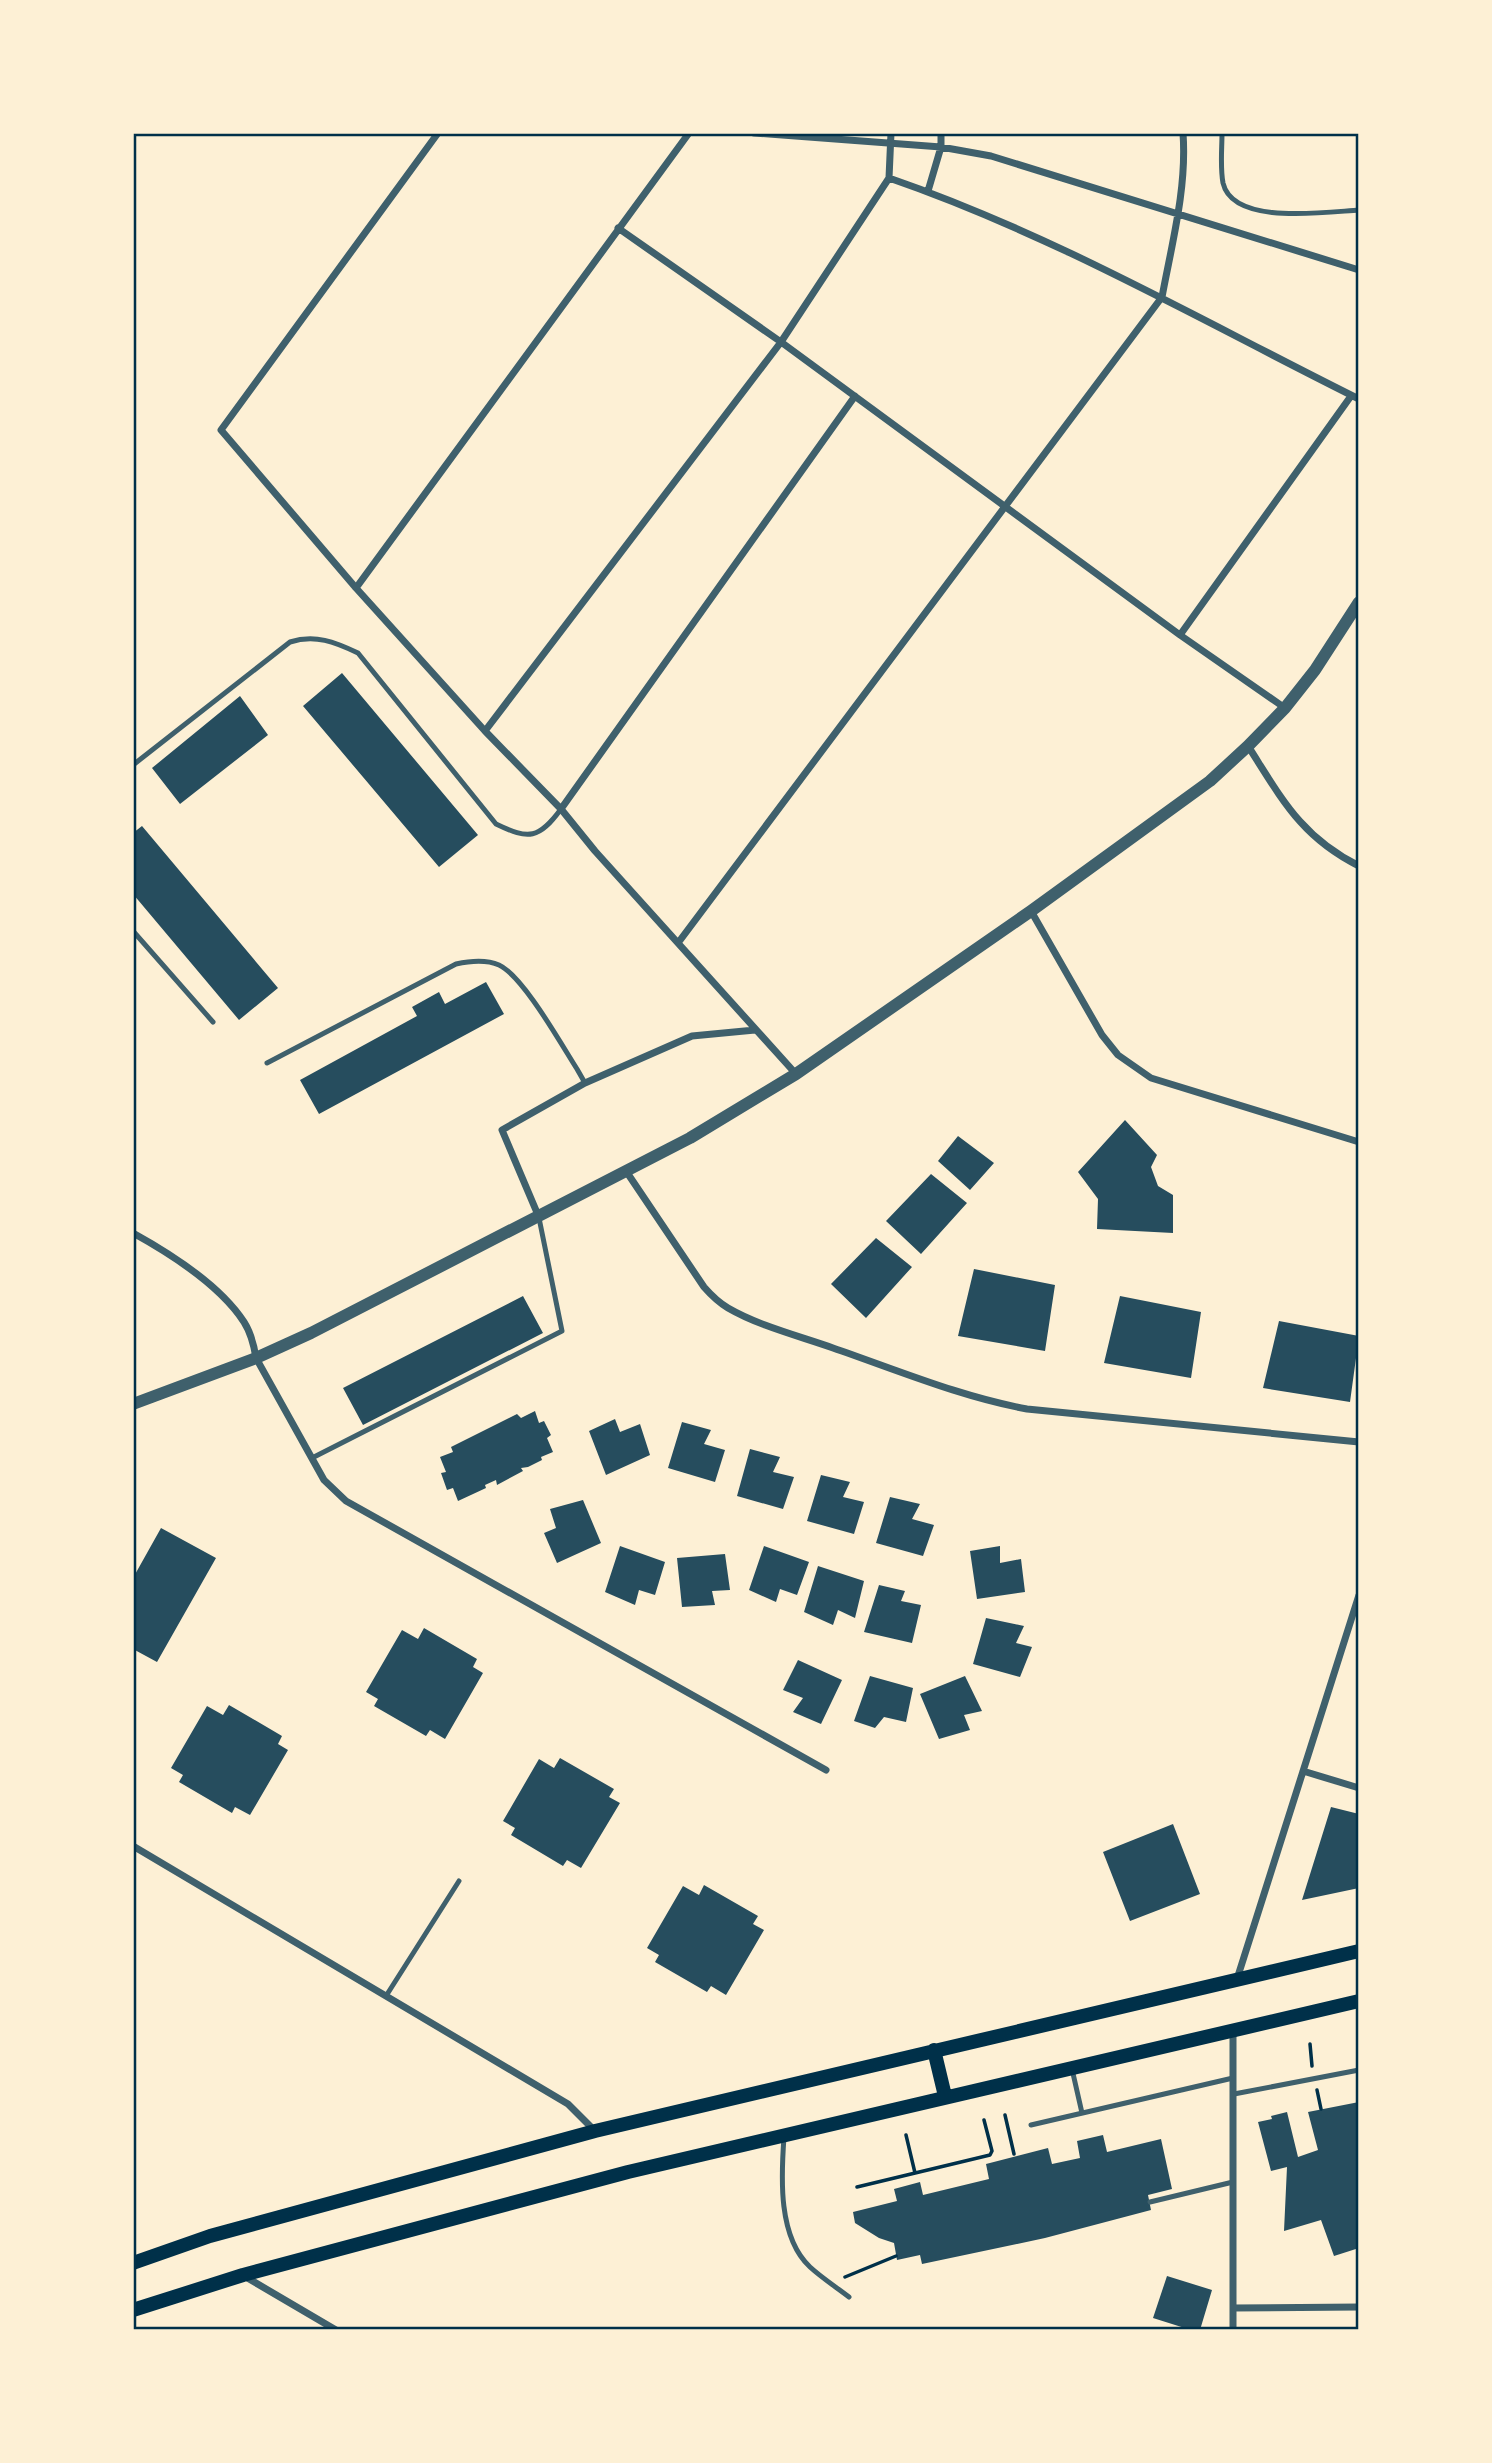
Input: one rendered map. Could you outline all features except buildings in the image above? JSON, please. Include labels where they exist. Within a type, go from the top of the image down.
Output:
[{"type":"main road","points":[[133,2263],[210,2236],[595,2132],[1359,1951]]},
{"type":"main road","points":[[133,2308],[628,2172],[1359,2001]]},
{"type":"main road","points":[[934,2050],[945,2096]]},
{"type":"street","points":[[438,133],[220,430],[356,588],[485,731],[561,809],[595,851],[796,1074]]},
{"type":"street","points":[[356,588],[689,133]]},
{"type":"street","points":[[754,133],[942,147],[1015,162],[1359,270]]},
{"type":"street","points":[[485,731],[782,342],[889,178],[891,133]]},
{"type":"street","points":[[928,191],[942,147],[941,133]]},
{"type":"street","points":[[678,943],[1162,297],[1183,171],[1183,133]]},
{"type":"street","points":[[889,178],[928,191],[1064,248],[1355,398],[1180,635]]},
{"type":"street","points":[[618,228],[782,342],[1180,635],[1285,708]]},
{"type":"street","points":[[561,809],[855,396]]},
{"type":"street","points":[[133,1404],[256,1358],[357,1310],[690,1138],[796,1074],[1031,911],[1210,781],[1285,708],[1315,670],[1359,602]]},
{"type":"street","points":[[1248,746],[1295,818],[1315,839],[1337,855],[1359,866]]},
{"type":"street","points":[[1031,911],[1102,1035],[1109,1046],[1128,1064],[1151,1078],[1171,1085],[1359,1142]]},
{"type":"street","points":[[538,1215],[502,1130],[584,1083],[692,1036],[755,1030]]},
{"type":"street","points":[[626,1171],[709,1293],[729,1309],[760,1322],[1000,1404],[1027,1409],[1359,1442]]},
{"type":"street","points":[[133,1233],[179,1261],[244,1321],[252,1338],[256,1358],[324,1480],[338,1494],[358,1508],[825,1770]]},
{"type":"street","points":[[1237,1979],[1359,1595]]},
{"type":"street","points":[[1303,1771],[1359,1788]]},
{"type":"street","points":[[133,1846],[568,2104],[595,2132]]},
{"type":"street","points":[[1233,2030],[1233,2330]]},
{"type":"street","points":[[243,2276],[336,2330]]},
{"type":"street","points":[[1233,2308],[1359,2307]]},
{"type":"lane","points":[[1222,133],[1223,183],[1237,204],[1251,210],[1305,214],[1359,210]]},
{"type":"lane","points":[[133,765],[290,642],[304,637],[331,640],[358,653],[496,824],[517,834],[538,834],[561,809]]},
{"type":"lane","points":[[133,931],[214,1022]]},
{"type":"lane","points":[[267,1063],[456,964],[477,960],[499,965],[518,981],[578,1069],[584,1083]]},
{"type":"lane","points":[[312,1458],[562,1331],[538,1215]]},
{"type":"lane","points":[[386,1996],[459,1881]]},
{"type":"lane","points":[[1071,2067],[1082,2113]]},
{"type":"lane","points":[[1234,2094],[1359,2070]]},
{"type":"lane","points":[[1031,2125],[1233,2078]]},
{"type":"lane","points":[[785,2134],[782,2196],[792,2239],[809,2266],[849,2297]]},
{"type":"lane","points":[[1150,2202],[1233,2182]]},
{"type":"path","points":[[1310,2044],[1310,2056]]},
{"type":"path","points":[[1005,2115],[1014,2154]]},
{"type":"path","points":[[857,2187],[991,2154],[984,2120]]},
{"type":"path","points":[[906,2135],[915,2174]]},
{"type":"path","points":[[830,2283],[896,2256]]}]
